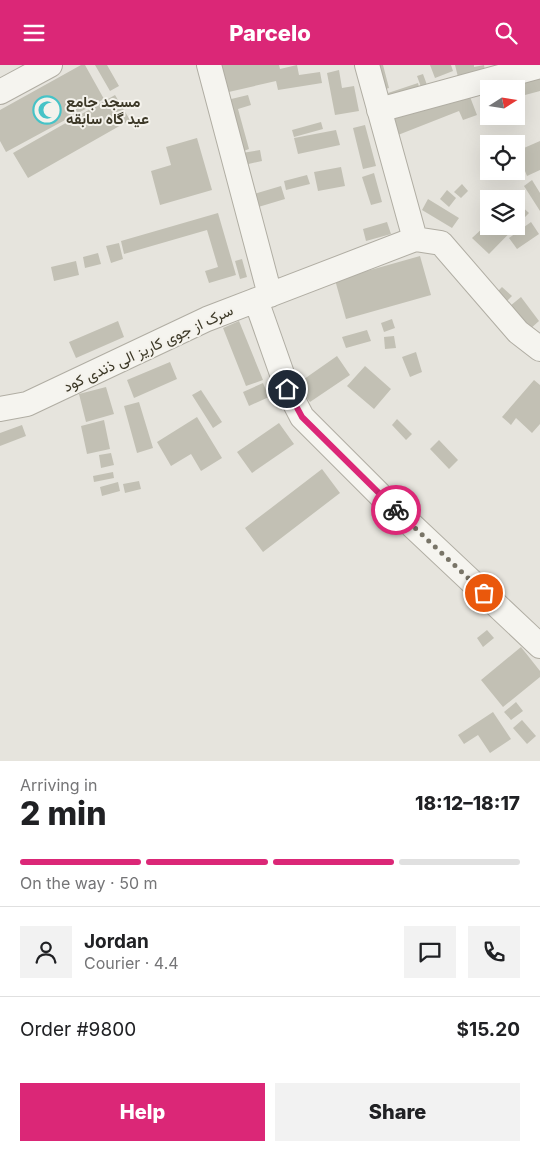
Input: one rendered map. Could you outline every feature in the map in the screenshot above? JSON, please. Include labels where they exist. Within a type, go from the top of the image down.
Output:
[{"type":"street","points":[[0,92],[50,65]]},
{"type":"street","points":[[209,65],[263,298],[287,389],[302,417],[386,501],[540,646]]},
{"type":"street","points":[[367,65],[415,239]]},
{"type":"street","points":[[379,110],[540,66]]},
{"type":"street","name":"سرک از جوی کاریز الی ذندی کود","points":[[0,409],[28,404],[207,319],[415,239],[441,243],[518,332],[540,349]]},
{"type":"building","points":[[81,65],[85,65],[104,99],[6,152],[0,141],[0,110]]},
{"type":"building","points":[[95,65],[107,65],[119,86],[110,91]]},
{"type":"building","points":[[213,65],[279,65],[280,69],[297,65],[299,75],[320,72],[322,83],[278,90],[276,81],[220,94]]},
{"type":"building","points":[[371,65],[383,65],[389,88],[378,91]]},
{"type":"building","points":[[430,65],[451,65],[453,71],[435,78]]},
{"type":"building","points":[[455,65],[474,65],[474,67],[484,65],[486,76],[459,81]]},
{"type":"building","points":[[339,70],[342,88],[354,86],[359,111],[335,115],[327,73]]},
{"type":"building","points":[[423,74],[427,85],[421,87],[417,76]]},
{"type":"building","points":[[540,74],[540,91],[525,95],[525,80],[520,79]]},
{"type":"building","points":[[418,83],[421,95],[392,104],[388,93]]},
{"type":"building","points":[[467,89],[477,115],[463,120],[459,111],[398,135],[392,119]]},
{"type":"building","points":[[115,95],[130,120],[28,178],[13,153]]},
{"type":"building","points":[[248,95],[251,105],[238,109],[249,149],[241,152],[227,100]]},
{"type":"building","points":[[321,122],[323,129],[294,137],[292,130]]},
{"type":"building","points":[[365,125],[376,166],[363,169],[353,128]]},
{"type":"building","points":[[336,130],[340,145],[298,154],[294,138]]},
{"type":"building","points":[[197,138],[212,190],[160,205],[151,171],[171,165],[166,147]]},
{"type":"building","points":[[540,141],[540,170],[527,176],[525,171],[525,148]]},
{"type":"building","points":[[260,150],[262,161],[244,165],[242,153]]},
{"type":"building","points":[[341,167],[345,186],[318,191],[314,172]]},
{"type":"building","points":[[374,173],[382,202],[371,205],[362,177]]},
{"type":"building","points":[[307,175],[310,184],[286,190],[284,181]]},
{"type":"building","points":[[532,180],[540,193],[540,211],[524,186]]},
{"type":"building","points":[[462,184],[468,191],[461,198],[454,192]]},
{"type":"building","points":[[281,186],[285,199],[255,208],[251,195]]},
{"type":"building","points":[[447,190],[456,198],[449,207],[440,199]]},
{"type":"building","points":[[428,199],[459,218],[452,228],[422,210]]},
{"type":"building","points":[[218,213],[236,275],[209,283],[205,271],[218,267],[207,230],[124,254],[121,241]]},
{"type":"building","points":[[387,222],[391,234],[366,241],[363,229]]},
{"type":"building","points":[[531,222],[539,234],[517,249],[509,238],[513,235],[525,235],[525,226]]},
{"type":"building","points":[[480,231],[480,235],[508,235],[489,254],[472,238]]},
{"type":"building","points":[[119,243],[123,259],[111,263],[106,246]]},
{"type":"building","points":[[98,253],[101,264],[85,268],[83,257]]},
{"type":"building","points":[[420,256],[431,295],[346,319],[335,280]]},
{"type":"building","points":[[242,259],[247,277],[240,279],[235,261]]},
{"type":"building","points":[[76,261],[79,275],[54,281],[51,267]]},
{"type":"building","points":[[502,287],[512,296],[505,303],[496,293]]},
{"type":"building","points":[[521,297],[539,321],[529,330],[510,306]]},
{"type":"building","points":[[392,319],[395,328],[384,332],[381,323]]},
{"type":"building","points":[[118,321],[124,337],[76,358],[69,342]]},
{"type":"building","points":[[239,321],[263,380],[246,386],[223,328]]},
{"type":"building","points":[[367,330],[371,341],[346,348],[342,337]]},
{"type":"building","points":[[394,336],[396,348],[385,349],[384,337]]},
{"type":"building","points":[[416,352],[422,372],[410,377],[402,357]]},
{"type":"building","points":[[337,356],[350,375],[310,402],[297,384]]},
{"type":"building","points":[[170,362],[177,379],[134,398],[127,380]]},
{"type":"building","points":[[365,366],[391,389],[374,409],[347,386]]},
{"type":"building","points":[[534,380],[540,385],[540,424],[532,433],[516,418],[511,425],[502,417]]},
{"type":"building","points":[[263,383],[269,397],[249,406],[243,392]]},
{"type":"building","points":[[106,387],[114,414],[86,422],[79,394]]},
{"type":"building","points":[[201,390],[222,422],[213,428],[192,395]]},
{"type":"building","points":[[139,402],[153,448],[137,453],[124,406]]},
{"type":"building","points":[[197,417],[222,458],[201,471],[191,454],[171,466],[157,442]]},
{"type":"building","points":[[397,419],[412,434],[406,440],[392,425]]},
{"type":"building","points":[[104,420],[110,449],[87,454],[81,426]]},
{"type":"building","points":[[279,423],[294,444],[252,473],[237,452]]},
{"type":"building","points":[[22,425],[26,436],[0,446],[0,433]]},
{"type":"building","points":[[439,440],[458,460],[449,469],[430,449]]},
{"type":"building","points":[[111,453],[114,465],[101,468],[99,455]]},
{"type":"building","points":[[322,469],[340,493],[263,552],[245,528]]},
{"type":"building","points":[[113,472],[114,478],[94,482],[93,476]]},
{"type":"building","points":[[139,481],[141,489],[125,493],[123,484]]},
{"type":"building","points":[[118,482],[120,491],[102,496],[100,487]]},
{"type":"building","points":[[487,630],[494,638],[483,647],[477,638]]},
{"type":"building","points":[[521,647],[540,671],[540,677],[503,707],[481,680]]},
{"type":"building","points":[[516,702],[523,711],[511,720],[504,712]]},
{"type":"building","points":[[493,712],[511,739],[490,753],[478,735],[464,744],[458,735]]},
{"type":"building","points":[[522,720],[536,736],[527,744],[513,728]]},
{"type":"way so far","points":[[396,510],[484,593]]},
{"type":"place","name":"مسجد جامع عید گاه سابقه","points":[[47,110]]},
{"type":"route","points":[[287,389],[302,417],[396,510]]}]
